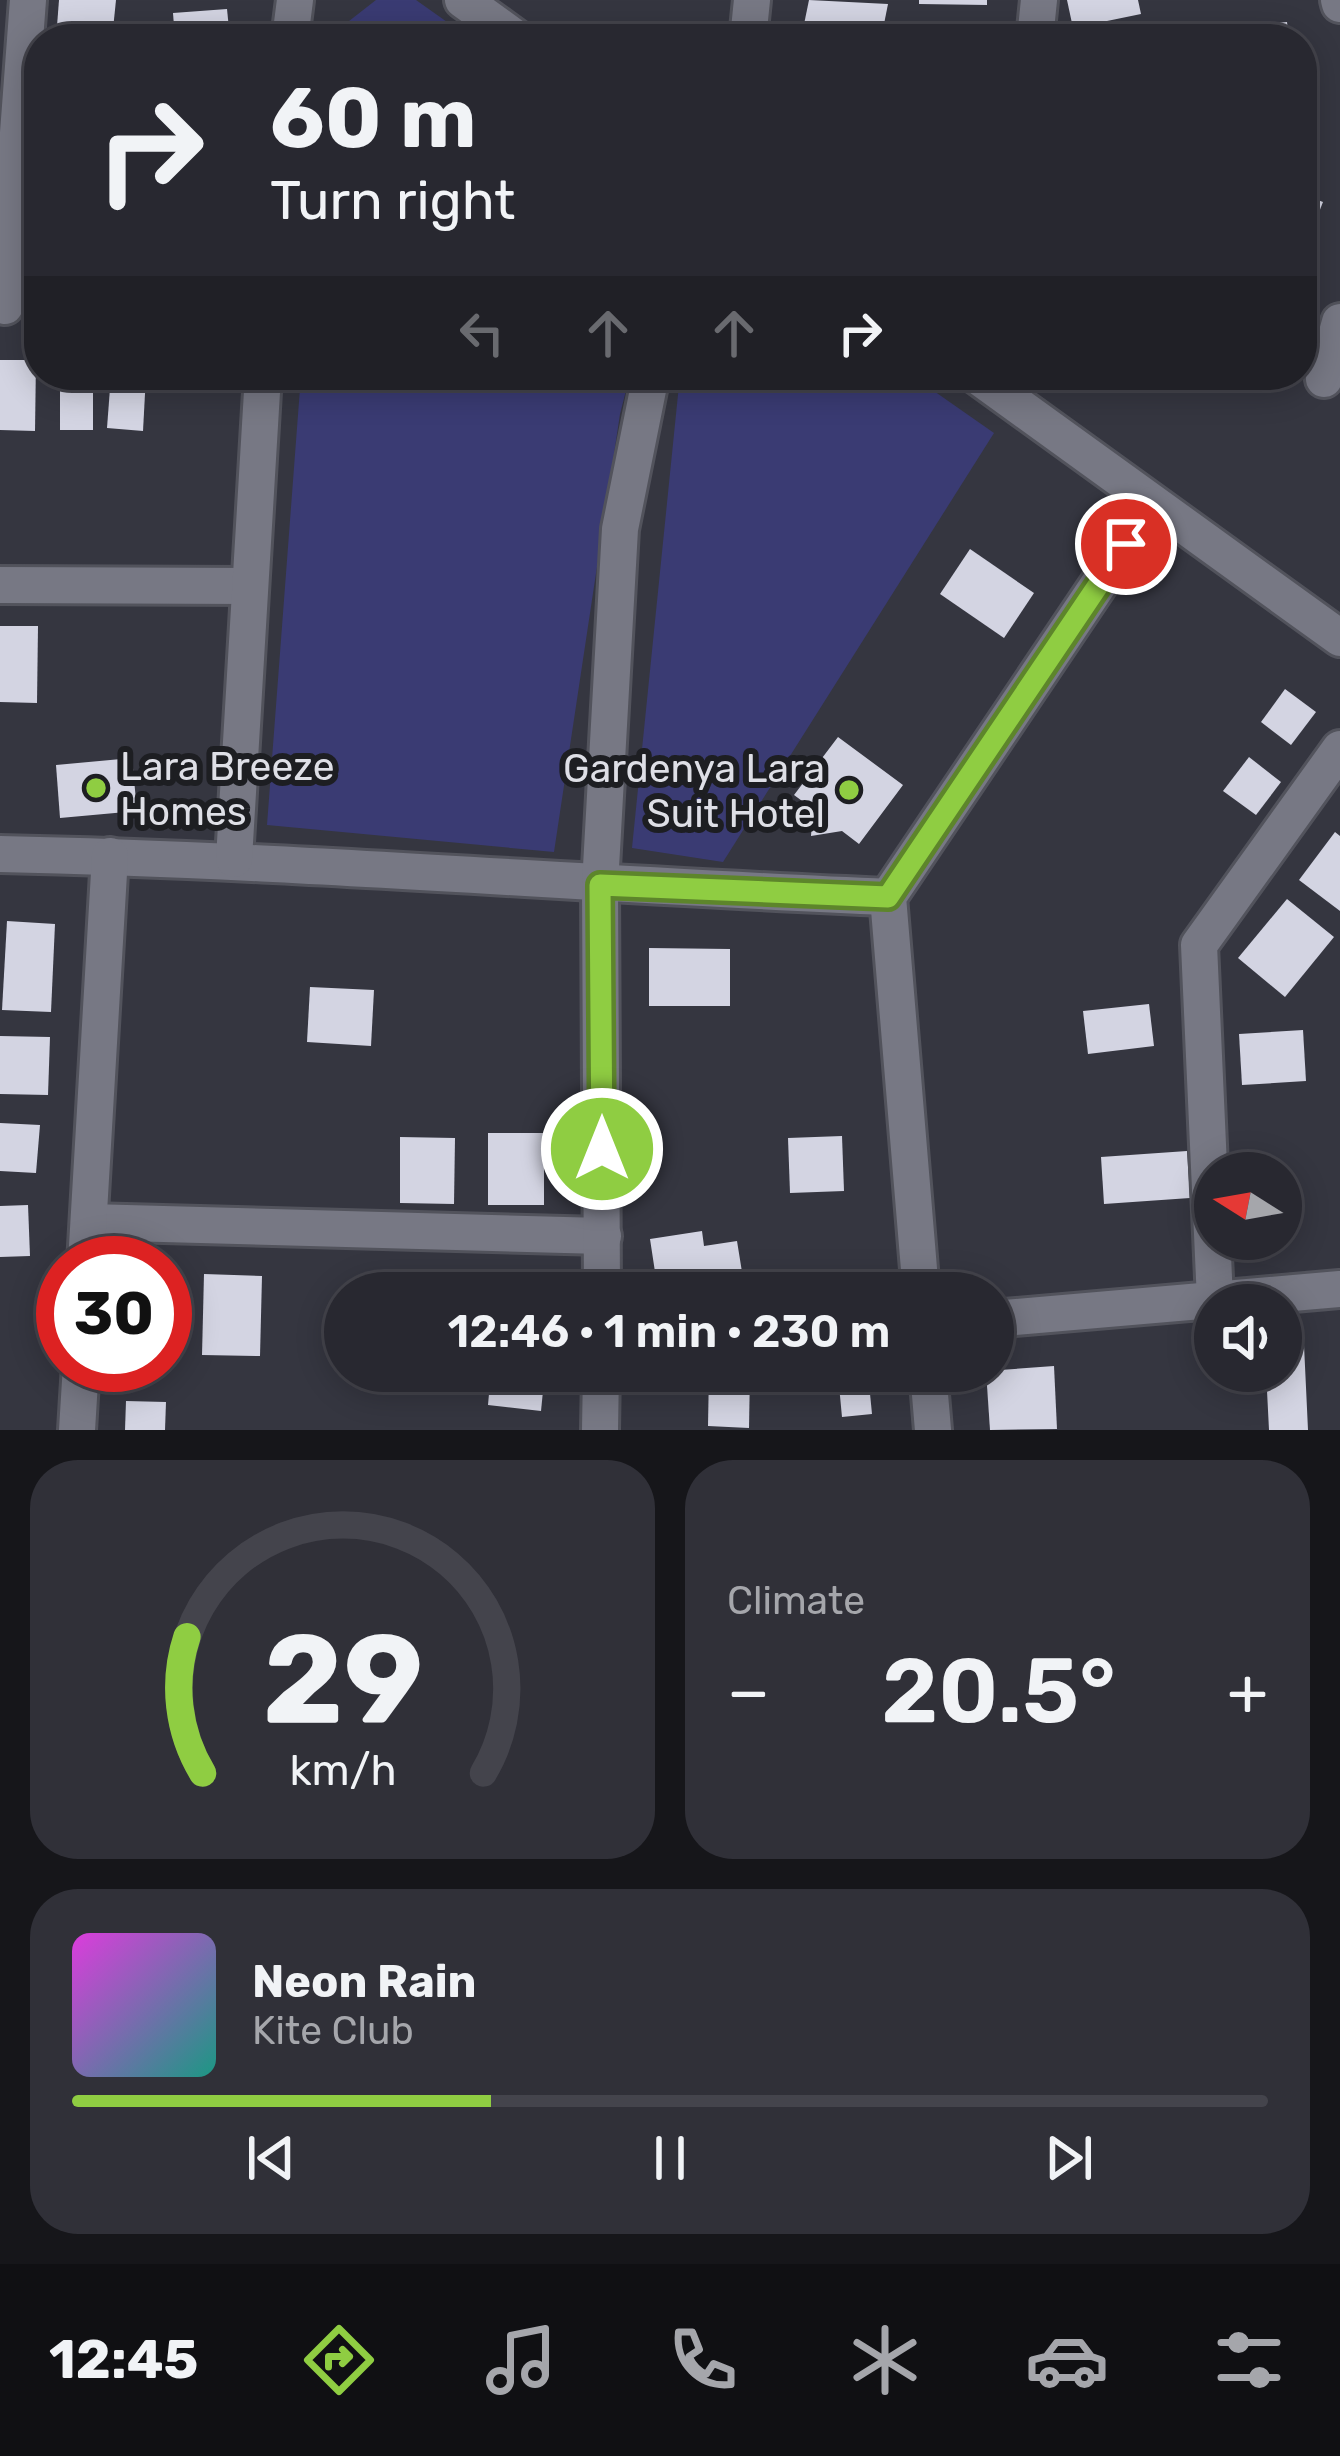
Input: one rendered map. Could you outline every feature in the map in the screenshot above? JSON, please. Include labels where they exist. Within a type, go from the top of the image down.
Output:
[{"type":"street","points":[[464,0],[497,24]]},
{"type":"street","points":[[15,306],[24,94]]},
{"type":"street","points":[[1322,378],[1340,322]]},
{"type":"street","points":[[234,859],[261,390]]},
{"type":"street","points":[[602,1272],[600,885],[620,529],[648,390]]},
{"type":"street","points":[[996,390],[1340,638]]},
{"type":"street","points":[[919,1272],[888,897],[1152,505]]},
{"type":"street","points":[[0,585],[250,586]]},
{"type":"street","points":[[1213,1284],[1199,944],[1340,749]]},
{"type":"street","points":[[0,854],[234,859],[600,885],[888,897]]},
{"type":"street","points":[[88,1236],[110,856]]},
{"type":"street","points":[[89,1222],[603,1236]]},
{"type":"street","points":[[1302,1292],[1340,1289]]},
{"type":"street","points":[[1014,1317],[1194,1302]]},
{"type":"street","points":[[77,1430],[79,1392]]},
{"type":"street","points":[[600,1430],[601,1392]]},
{"type":"street","points":[[930,1392],[933,1430]]},
{"type":"shaded area","points":[[376,0],[416,0],[450,24],[345,24]]},
{"type":"shaded area","points":[[300,390],[626,390],[554,852],[267,825]]},
{"type":"shaded area","points":[[678,390],[932,390],[994,433],[723,862],[632,848]]},
{"type":"building","points":[[59,0],[116,0],[114,24],[57,24]]},
{"type":"building","points":[[809,0],[888,4],[884,24],[804,24]]},
{"type":"building","points":[[919,0],[987,0],[987,5],[919,4]]},
{"type":"building","points":[[1067,0],[1138,0],[1141,14],[1072,24]]},
{"type":"building","points":[[227,9],[228,24],[174,24],[173,13]]},
{"type":"building","points":[[0,360],[24,360],[24,390],[36,390],[35,431],[0,430]]},
{"type":"building","points":[[60,390],[93,390],[93,430],[60,430]]},
{"type":"building","points":[[110,390],[145,390],[143,431],[107,428]]},
{"type":"building","points":[[970,549],[1034,593],[1004,638],[940,594]]},
{"type":"building","points":[[0,626],[38,626],[37,703],[0,702]]},
{"type":"building","points":[[1285,689],[1316,712],[1291,745],[1261,722]]},
{"type":"building","name":"Gardenya Lara Suit Hotel","points":[[838,737],[903,785],[859,844],[842,831],[811,836],[813,809],[794,795]]},
{"type":"building","points":[[1249,757],[1281,782],[1256,815],[1223,791]]},
{"type":"building","name":"Lara Breeze Homes","points":[[132,758],[137,811],[60,818],[56,765]]},
{"type":"building","points":[[1335,832],[1340,836],[1340,911],[1299,880]]},
{"type":"building","points":[[1287,899],[1334,937],[1285,997],[1238,958]]},
{"type":"building","points":[[7,921],[55,924],[51,1012],[2,1010]]},
{"type":"building","points":[[649,948],[730,949],[730,1006],[649,1006]]},
{"type":"building","points":[[310,987],[374,990],[371,1046],[307,1042]]},
{"type":"building","points":[[1149,1004],[1154,1046],[1088,1054],[1083,1011]]},
{"type":"building","points":[[1303,1030],[1306,1081],[1242,1085],[1239,1034]]},
{"type":"building","points":[[0,1036],[50,1037],[48,1095],[0,1094]]},
{"type":"building","points":[[0,1123],[40,1125],[36,1173],[0,1171]]},
{"type":"building","points":[[488,1133],[544,1133],[544,1205],[488,1205]]},
{"type":"building","points":[[842,1136],[844,1191],[790,1193],[788,1138]]},
{"type":"building","points":[[400,1137],[455,1138],[454,1204],[400,1203]]},
{"type":"building","points":[[1187,1151],[1190,1198],[1104,1204],[1101,1157]]},
{"type":"building","points":[[28,1205],[30,1256],[0,1257],[0,1206]]},
{"type":"building","points":[[702,1231],[704,1246],[737,1241],[742,1272],[655,1272],[650,1239]]},
{"type":"building","points":[[204,1274],[262,1276],[260,1356],[202,1355]]},
{"type":"building","points":[[1302,1345],[1308,1430],[1269,1430],[1267,1392],[1302,1392]]},
{"type":"building","points":[[1054,1366],[1057,1429],[990,1430],[987,1392],[1014,1392],[1014,1369]]},
{"type":"building","points":[[489,1392],[543,1392],[541,1411],[488,1405]]},
{"type":"building","points":[[709,1392],[750,1392],[749,1428],[708,1426]]},
{"type":"building","points":[[840,1392],[870,1392],[872,1414],[842,1417]]},
{"type":"building","points":[[126,1401],[166,1402],[165,1430],[125,1430]]},
{"type":"place","name":"Lara Breeze Homes","points":[[96,788]]},
{"type":"place","name":"Gardenya Lara Suit Hotel","points":[[849,790]]},
{"type":"route","points":[[602,1149],[600,885],[888,897],[1126,544]]}]
